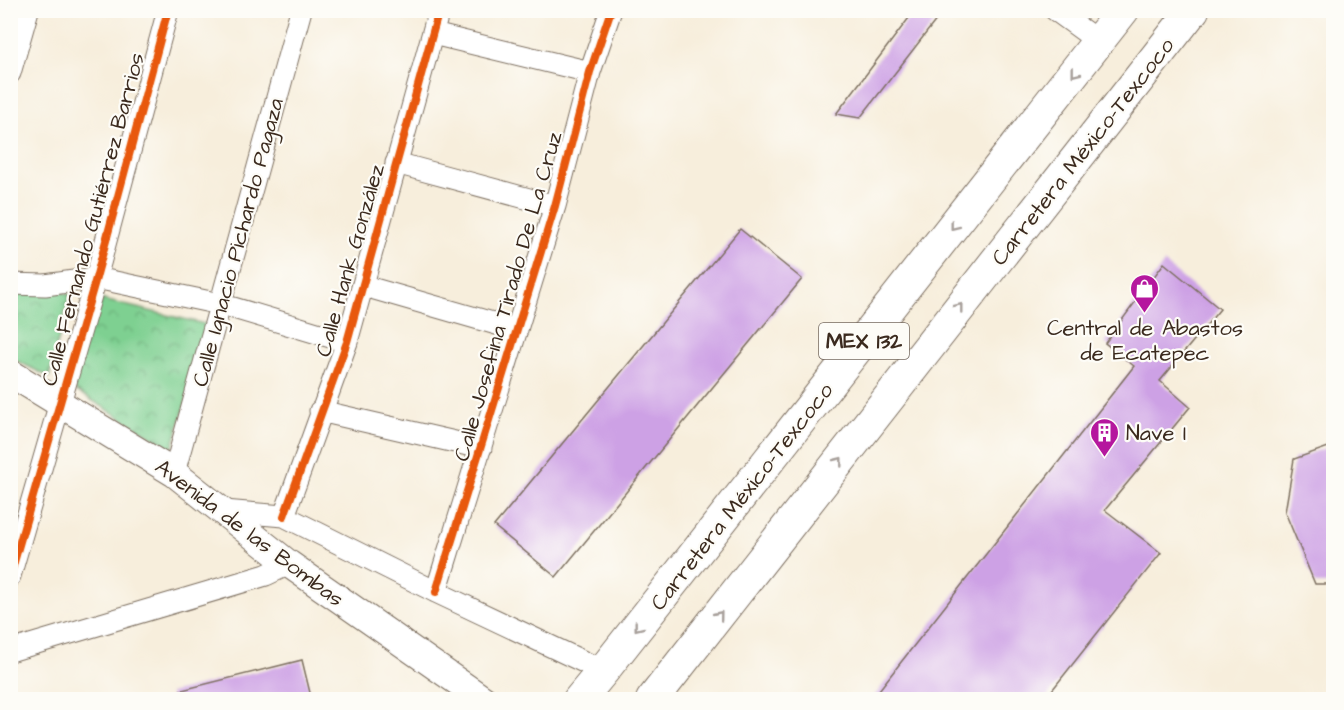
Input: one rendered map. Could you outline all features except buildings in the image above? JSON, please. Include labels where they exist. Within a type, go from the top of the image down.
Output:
[{"type":"highway","name":"Carretera México-Texcoco","points":[[603,671],[1124,10]]},
{"type":"highway","name":"Carretera México-Texcoco","points":[[652,699],[1193,10]]},
{"type":"highway","name":"MEX 132","points":[[579,699],[603,671]]},
{"type":"main road","name":"Avenida de las Bombas","points":[[10,373],[174,473],[289,564],[477,695]]},
{"type":"street","points":[[10,73],[28,10]]},
{"type":"street","name":"Calle Fernando Gutiérrez Barrios","points":[[10,576],[96,278],[168,10]]},
{"type":"street","name":"Calle Ignacio Pichardo Pagaza","points":[[174,473],[301,10]]},
{"type":"street","name":"Calle Hank González","points":[[284,516],[347,342],[439,10]]},
{"type":"street","name":"Calle Josefina Tirado De La Cruz","points":[[436,592],[555,206],[590,72],[611,10]]},
{"type":"street","points":[[1054,10],[1099,42]]},
{"type":"street","points":[[432,34],[590,72]]},
{"type":"street","points":[[396,163],[555,206]]},
{"type":"street","points":[[10,284],[45,285],[96,278],[220,304],[347,342]]},
{"type":"street","points":[[364,286],[517,330]]},
{"type":"street","points":[[321,411],[481,448]]},
{"type":"street","points":[[224,511],[284,516],[436,592],[603,671]]},
{"type":"street","points":[[10,651],[266,575],[289,564]]},
{"type":"green space","points":[[10,282],[70,294],[49,377],[11,358]]},
{"type":"green space","points":[[95,298],[209,325],[172,449],[65,384]]},
{"type":"cycle path","points":[[10,576],[96,278],[168,10]]},
{"type":"cycle path","points":[[284,516],[347,342],[439,10]]},
{"type":"cycle path","points":[[436,592],[555,206],[590,72],[611,10]]},
{"type":"place","name":"Central de Abastos de Ecatepec","points":[[1145,314]]},
{"type":"place","name":"Nave I","points":[[1105,458]]}]
